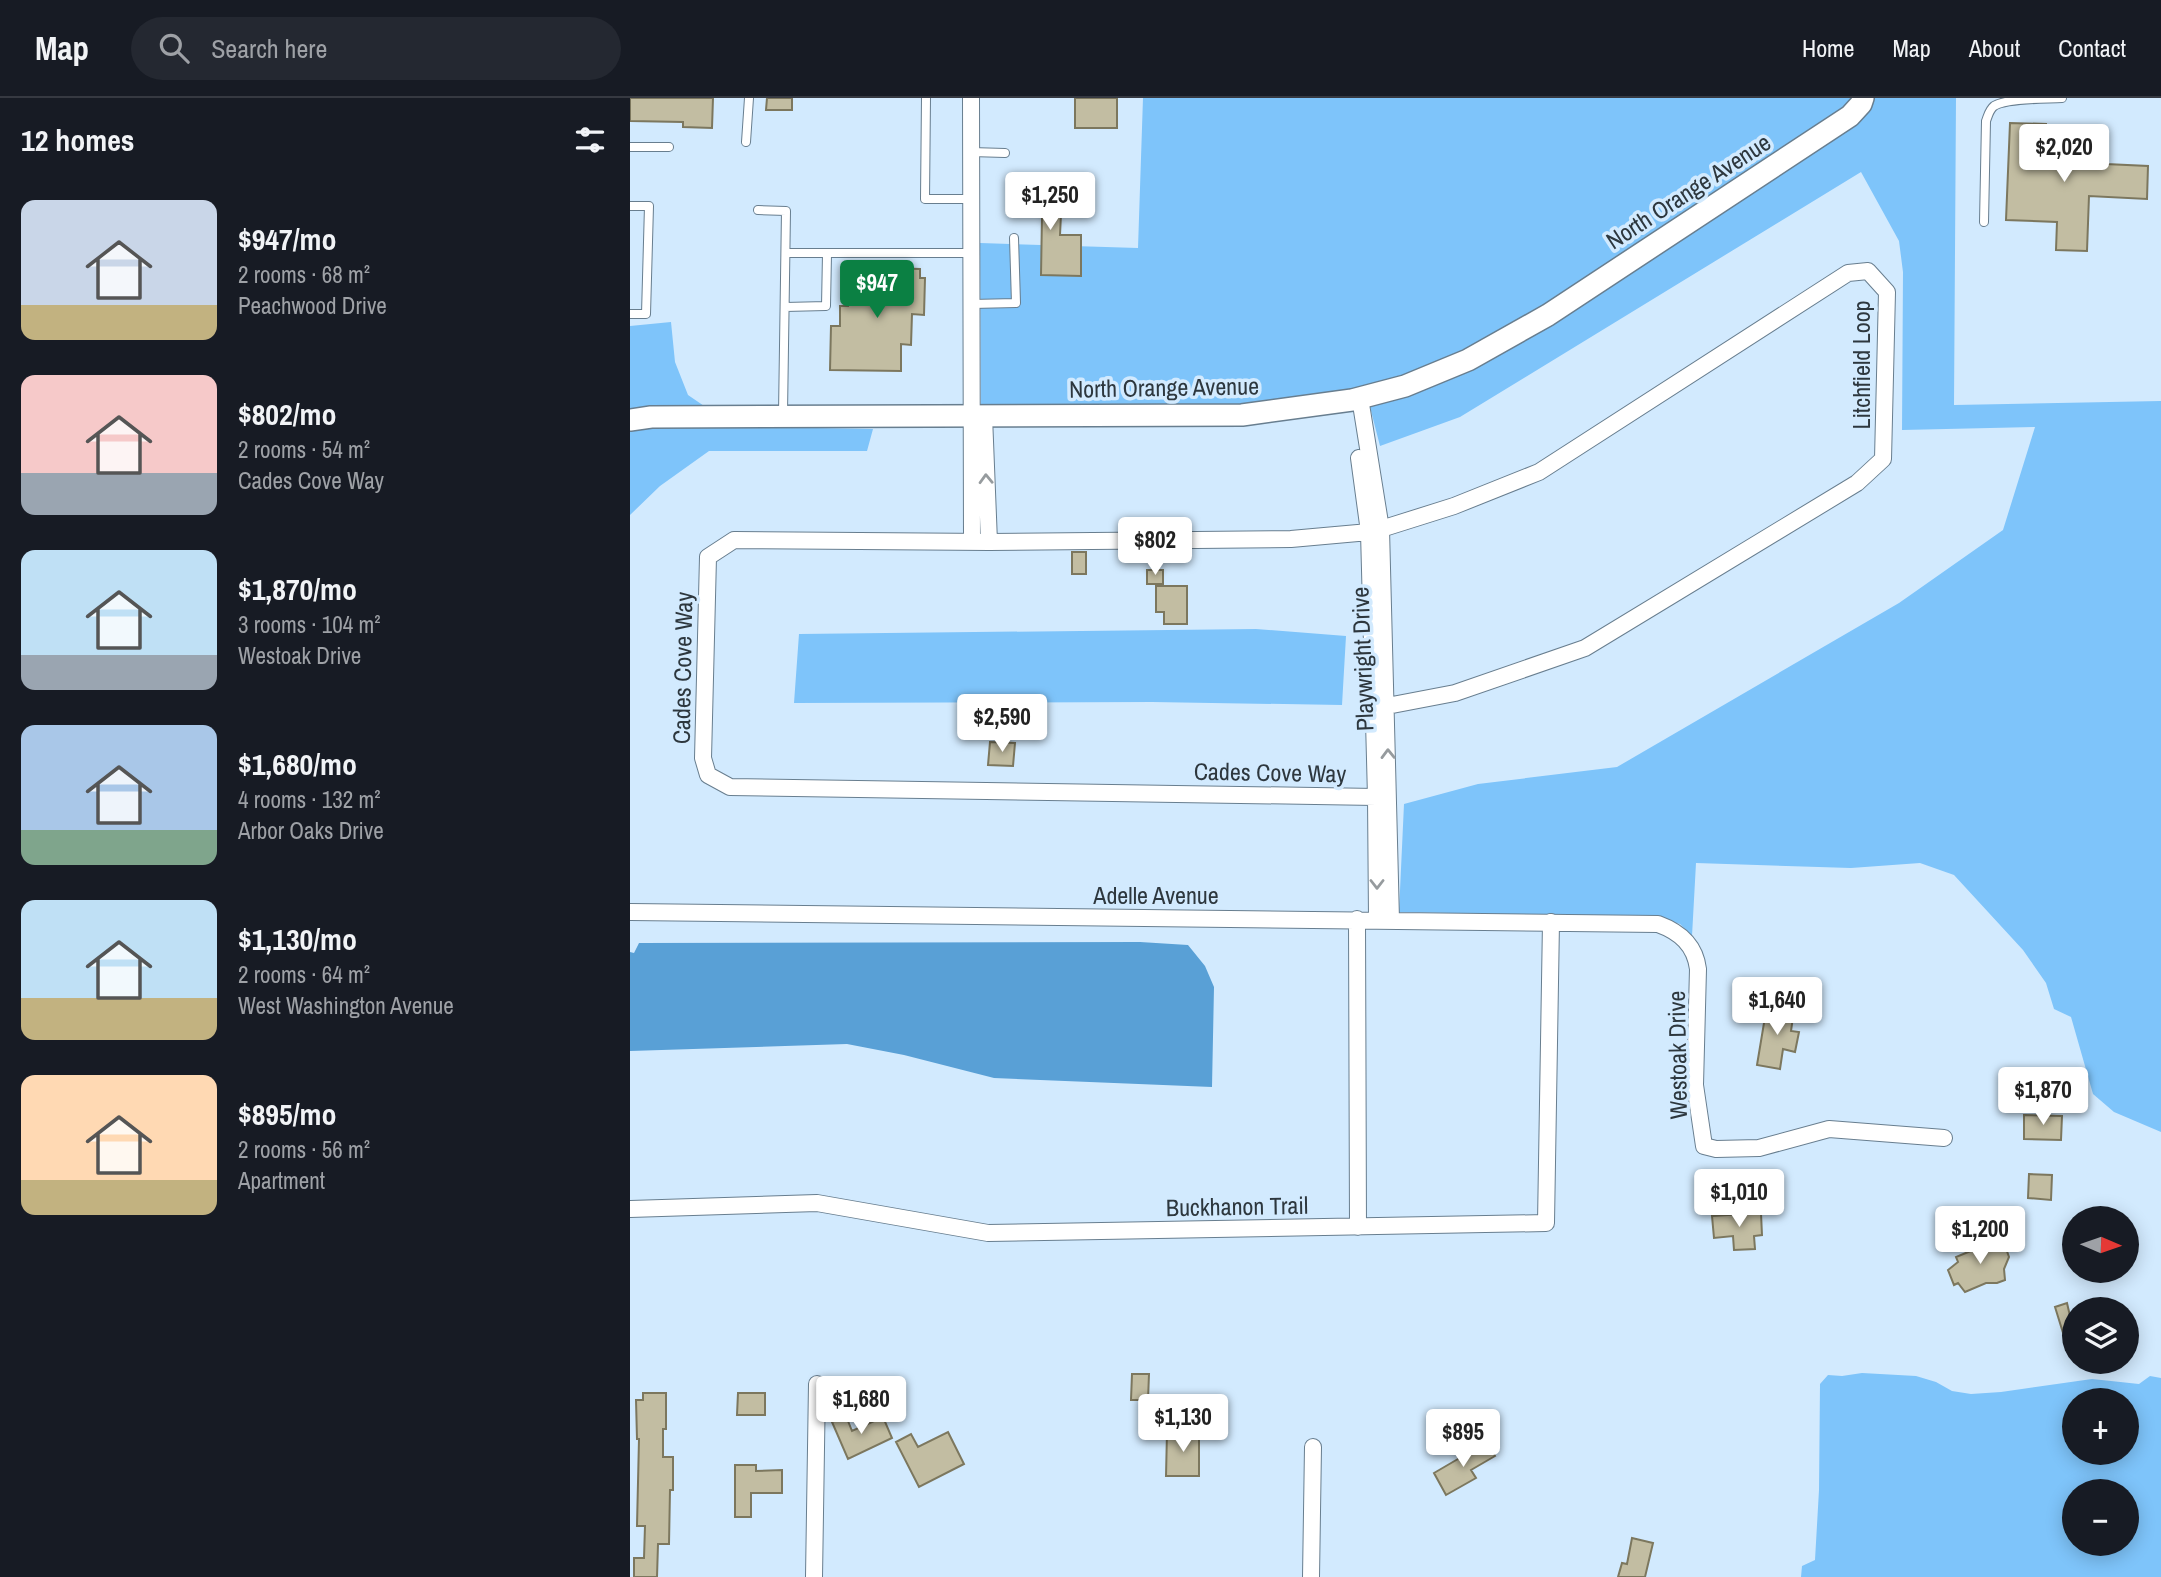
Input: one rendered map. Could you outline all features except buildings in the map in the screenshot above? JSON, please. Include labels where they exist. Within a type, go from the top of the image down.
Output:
[{"type":"street","points":[[971,98],[972,304],[978,416],[980,542]]},
{"type":"street","name":"North Orange Avenue","points":[[630,420],[651,417],[1242,415],[1356,399],[1405,386],[1468,360],[1548,315],[1850,116],[1863,98]]},
{"type":"street","name":"Litchfield Loop","points":[[1375,531],[1454,506],[1539,472],[1848,272],[1868,271],[1887,292],[1883,459],[1857,483],[1585,648],[1455,693],[1379,706]]},
{"type":"street","name":"Playwright Drive","points":[[1356,399],[1375,531],[1384,920]]},
{"type":"street","name":"Cades Cove Way","points":[[1375,531],[1291,539],[980,542],[734,540],[708,557],[703,758],[708,775],[730,787],[1376,797]]},
{"type":"street","name":"Playwright Drive","points":[[1379,706],[1376,797],[1384,920]]},
{"type":"street","name":"Adelle Avenue","points":[[630,912],[1658,924],[1679,935]]},
{"type":"street","points":[[1357,919],[1358,1227]]},
{"type":"street","name":"Buckhanon Trail","points":[[630,1209],[817,1203],[988,1233],[1546,1223],[1551,922]]},
{"type":"street","name":"Westoak Drive","points":[[1679,935],[1690,945],[1698,969],[1695,1084],[1704,1146],[1716,1149],[1759,1148],[1829,1129],[1944,1138]]},
{"type":"street","points":[[814,1577],[817,1384]]},
{"type":"street","points":[[1311,1577],[1313,1447]]},
{"type":"lane","points":[[746,142],[750,98]]},
{"type":"lane","points":[[926,98],[925,199],[971,199]]},
{"type":"lane","points":[[1984,222],[1986,121],[1989,112],[2001,103],[2010,101],[2062,98]]},
{"type":"lane","points":[[630,146],[669,147]]},
{"type":"lane","points":[[971,152],[1005,153]]},
{"type":"lane","points":[[630,205],[649,206],[646,314],[630,314]]},
{"type":"lane","points":[[758,210],[786,211],[783,417]]},
{"type":"lane","points":[[972,304],[1016,303],[1014,238]]},
{"type":"lane","points":[[786,253],[971,253]]},
{"type":"lane","points":[[785,307],[826,306],[827,254]]},
{"type":"shaded area","points":[[1143,98],[1854,98],[1844,110],[1543,309],[1464,354],[1401,379],[1358,391],[1241,408],[981,408],[980,243],[1138,248]]},
{"type":"shaded area","points":[[1872,98],[1956,98],[1954,405],[2161,401],[2161,1132],[2114,1112],[2093,1094],[2071,1017],[2054,1009],[2046,983],[2023,950],[1954,875],[1920,863],[1851,868],[1696,863],[1692,936],[1680,924],[1658,917],[1399,912],[1404,804],[1478,784],[1617,767],[1899,603],[2003,530],[2035,427],[1902,430],[1903,272],[1899,241],[1861,172],[1460,417],[1380,446],[1369,403],[1408,392]]},
{"type":"shaded area","points":[[671,322],[675,362],[688,395],[710,410],[630,412],[630,326]]},
{"type":"shaded area","points":[[651,425],[873,429],[867,451],[709,451],[660,486],[630,515],[630,427]]},
{"type":"shaded area","points":[[1256,629],[1346,636],[1342,705],[1152,702],[794,703],[799,634]]},
{"type":"shaded area","points":[[1140,942],[1188,945],[1205,966],[1214,987],[1212,1087],[994,1078],[904,1055],[847,1044],[630,1051],[630,952],[634,953],[639,943]]},
{"type":"shaded area","points":[[1862,1373],[1916,1376],[1936,1382],[1952,1391],[1971,1394],[2092,1379],[2139,1384],[2150,1376],[2161,1378],[2161,1577],[1801,1577],[1802,1566],[1815,1560],[1820,1384],[1828,1375]]}]
